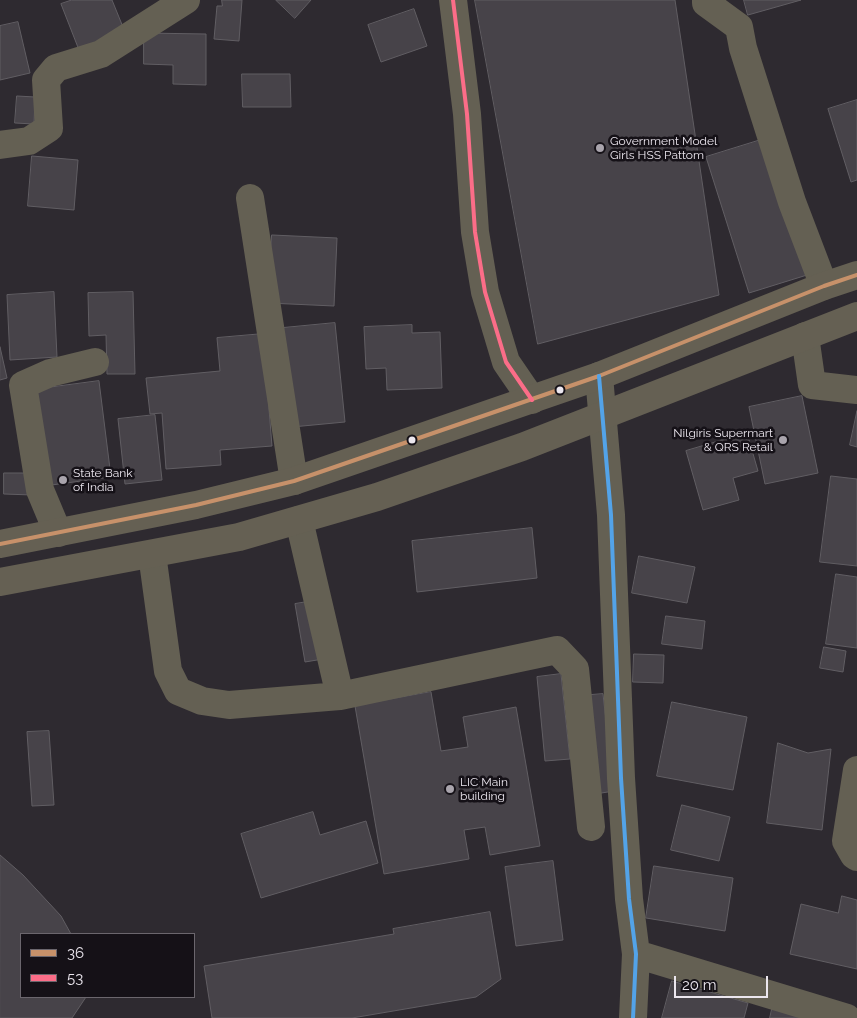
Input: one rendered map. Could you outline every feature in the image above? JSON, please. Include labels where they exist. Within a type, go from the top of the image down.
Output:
[{"type":"main road","points":[[0,544],[196,505],[294,481],[599,376],[824,286],[857,275]]},
{"type":"main road","points":[[0,582],[239,537],[299,520],[522,447],[857,316]]},
{"type":"street","points":[[0,145],[29,141],[49,128],[46,80],[56,68],[101,54],[186,0]]},
{"type":"street","points":[[453,0],[467,114],[475,232],[485,292],[506,362],[532,400]]},
{"type":"street","points":[[706,0],[706,3],[739,27],[743,48],[786,184],[824,286]]},
{"type":"street","points":[[250,198],[294,481]]},
{"type":"street","points":[[805,336],[812,385],[857,390]]},
{"type":"street","points":[[58,533],[40,490],[23,385],[50,372],[95,362]]},
{"type":"street","points":[[599,376],[611,515],[621,778],[628,889],[636,954],[633,1018]]},
{"type":"street","points":[[299,520],[340,696]]},
{"type":"street","points":[[152,554],[168,671],[178,691],[202,701],[229,705],[340,696],[557,650],[575,668],[591,827]]},
{"type":"street","points":[[857,770],[846,841],[854,856],[857,856]]},
{"type":"street","points":[[636,954],[847,1018]]},
{"type":"building","points":[[72,0],[112,0],[125,32],[79,50],[61,4]]},
{"type":"building","points":[[222,0],[242,0],[239,41],[214,39],[217,6],[222,6]]},
{"type":"building","points":[[276,0],[311,0],[295,18]]},
{"type":"building","name":"Government Model Girls HSS Pattom","points":[[475,0],[675,0],[719,295],[538,344]]},
{"type":"building","points":[[744,0],[801,0],[748,15]]},
{"type":"building","points":[[414,9],[427,46],[381,62],[368,25]]},
{"type":"building","points":[[18,22],[30,73],[0,80],[0,26]]},
{"type":"building","points":[[144,33],[206,34],[206,85],[173,84],[173,65],[144,64]]},
{"type":"building","points":[[242,74],[290,74],[291,107],[243,107]]},
{"type":"building","points":[[17,96],[35,97],[34,124],[15,123]]},
{"type":"building","points":[[857,100],[857,180],[851,182],[828,109]]},
{"type":"building","points":[[764,139],[807,275],[749,293],[706,157]]},
{"type":"building","points":[[32,156],[78,160],[74,210],[28,206]]},
{"type":"building","points":[[272,235],[337,238],[334,306],[268,303]]},
{"type":"building","points":[[54,292],[57,357],[10,360],[7,295]]},
{"type":"building","points":[[133,292],[135,374],[107,374],[106,335],[89,336],[88,293]]},
{"type":"building","points":[[335,323],[345,422],[292,427],[283,328]]},
{"type":"building","points":[[412,325],[412,333],[440,332],[442,388],[387,390],[386,368],[366,369],[364,327]]},
{"type":"building","points":[[263,334],[272,446],[220,450],[221,465],[166,469],[162,413],[150,414],[146,378],[220,371],[217,338]]},
{"type":"building","points":[[0,347],[7,378],[0,380]]},
{"type":"building","points":[[99,381],[111,477],[44,486],[31,390]]},
{"type":"building","name":"Nilgiris Supermart & QRS Retail","points":[[802,396],[818,473],[765,484],[749,407]]},
{"type":"building","points":[[857,411],[857,447],[850,445]]},
{"type":"building","points":[[155,415],[162,480],[125,484],[118,419]]},
{"type":"building","points":[[747,433],[758,471],[733,478],[739,500],[703,510],[686,451]]},
{"type":"building","points":[[4,473],[32,473],[32,495],[4,494]]},
{"type":"building","points":[[831,476],[857,479],[857,566],[820,562]]},
{"type":"building","points":[[532,528],[537,578],[417,592],[412,541]]},
{"type":"building","points":[[639,556],[695,567],[687,603],[632,593]]},
{"type":"building","points":[[836,574],[857,577],[857,648],[826,644]]},
{"type":"building","points":[[313,601],[323,659],[305,662],[295,604]]},
{"type":"building","points":[[666,616],[705,621],[702,649],[662,644]]},
{"type":"building","points":[[824,647],[846,651],[843,672],[820,668]]},
{"type":"building","points":[[634,654],[664,655],[663,683],[633,682]]},
{"type":"building","points":[[561,674],[570,759],[545,761],[537,677]]},
{"type":"building","name":"LIC Main building","points":[[431,692],[441,751],[468,747],[463,717],[516,707],[540,846],[490,855],[485,827],[464,830],[469,859],[384,874],[355,706]]},
{"type":"building","points":[[603,694],[614,791],[589,795],[578,696]]},
{"type":"building","points":[[672,702],[747,717],[733,790],[657,776]]},
{"type":"building","points":[[49,731],[54,805],[32,806],[27,732]]},
{"type":"building","points":[[778,743],[808,753],[831,749],[822,830],[767,823]]},
{"type":"building","points":[[682,805],[730,817],[719,861],[671,850]]},
{"type":"building","points":[[313,812],[320,835],[366,821],[378,863],[261,898],[241,834]]},
{"type":"building","points":[[0,855],[23,875],[61,916],[70,933],[20,933],[20,998],[85,998],[72,1018],[0,1018]]},
{"type":"building","points":[[553,861],[563,940],[516,946],[505,867]]},
{"type":"building","points":[[654,866],[733,878],[725,931],[646,918]]},
{"type":"building","points":[[842,896],[857,900],[857,969],[790,954],[801,904],[838,913]]},
{"type":"building","points":[[490,912],[501,979],[476,997],[352,1018],[212,1018],[204,966],[394,934],[393,929]]},
{"type":"building","points":[[672,981],[748,1003],[744,1018],[662,1018]]},
{"type":"building","points":[[774,1001],[816,1018],[770,1018]]},
{"type":"transit line","name":"53","points":[[453,0],[467,114],[475,232],[485,292],[506,362],[532,400]]},
{"type":"transit line","name":"36","points":[[0,544],[196,505],[294,481],[599,376],[824,286],[857,275]]},
{"type":"transit line","points":[[599,376],[611,515],[621,778],[629,899],[636,954],[633,1018]]},
{"type":"place","name":"Government Model Girls HSS Pattom","points":[[600,148]]},
{"type":"place","name":"Nilgiris Supermart & QRS Retail","points":[[783,440]]},
{"type":"place","name":"State Bank of India","points":[[63,480]]},
{"type":"place","name":"LIC Main building","points":[[450,789]]}]
